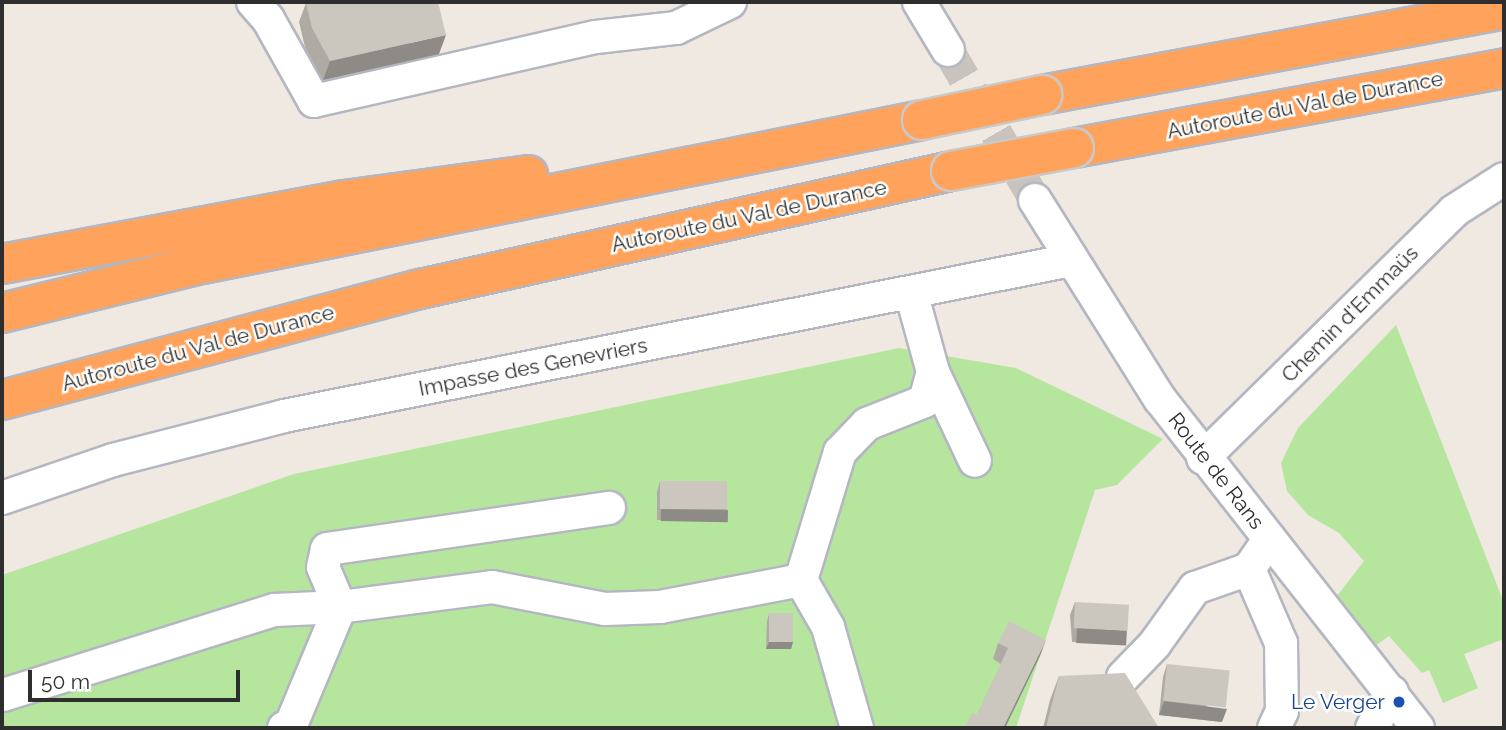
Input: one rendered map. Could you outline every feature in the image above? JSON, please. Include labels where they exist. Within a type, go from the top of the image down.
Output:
[{"type":"highway","points":[[2,313],[202,264],[1042,95],[1504,9]]},
{"type":"highway","name":"Autoroute du Val de Durance","points":[[2,400],[419,289],[951,171],[1504,68]]},
{"type":"highway","points":[[2,264],[344,200],[922,121]]},
{"type":"highway","points":[[2,421],[419,289]]},
{"type":"street","points":[[253,2],[268,19],[314,101],[596,37],[676,27],[730,2]]},
{"type":"street","points":[[919,2],[948,50]]},
{"type":"street","name":"Chemin d'Emmaüs","points":[[1203,458],[1454,211],[1504,179]]},
{"type":"street","name":"Route de Rans","points":[[1035,200],[1071,260],[1203,458],[1418,728]]},
{"type":"street","name":"Impasse des Genevriers","points":[[2,498],[113,460],[284,416],[1071,260]]},
{"type":"street","points":[[911,292],[933,372],[975,461]]},
{"type":"street","points":[[857,728],[828,627],[801,580],[840,452],[867,424],[925,401],[933,372]]},
{"type":"street","points":[[290,727],[340,607],[323,567],[327,549],[609,508]]},
{"type":"street","points":[[1123,677],[1154,645],[1195,588],[1249,569],[1269,540]]},
{"type":"street","points":[[1249,569],[1281,643],[1282,711],[1274,728]]},
{"type":"street","points":[[3,695],[275,610],[340,607],[492,587],[605,608],[660,607],[801,580]]},
{"type":"street","points":[[1373,728],[1392,692]]},
{"type":"green space","points":[[1396,325],[1504,603],[1504,639],[1464,654],[1478,688],[1443,703],[1429,670],[1422,673],[1389,636],[1375,646],[1337,596],[1364,561],[1339,533],[1308,515],[1287,491],[1281,463],[1298,428]]},
{"type":"green space","points":[[899,348],[1016,368],[1163,439],[1117,485],[1095,490],[1016,728],[2,728],[2,575],[294,474]]},
{"type":"building","points":[[438,2],[446,35],[330,61],[312,28],[306,3]]},
{"type":"building","points":[[660,481],[727,481],[727,509],[660,509]]},
{"type":"building","points":[[1075,602],[1129,605],[1128,631],[1074,628]]},
{"type":"building","points":[[769,613],[793,613],[793,642],[769,642]]},
{"type":"building","points":[[1009,621],[1046,640],[1003,728],[964,728],[972,713],[977,715],[1008,648],[998,643]]},
{"type":"building","points":[[1167,664],[1230,671],[1226,707],[1163,701]]},
{"type":"building","points":[[1125,673],[1159,728],[1046,728],[1059,676]]},
{"type":"tunnel","points":[[948,50],[1035,200]]},
{"type":"place","name":"Le Verger","points":[[1399,702]]}]
